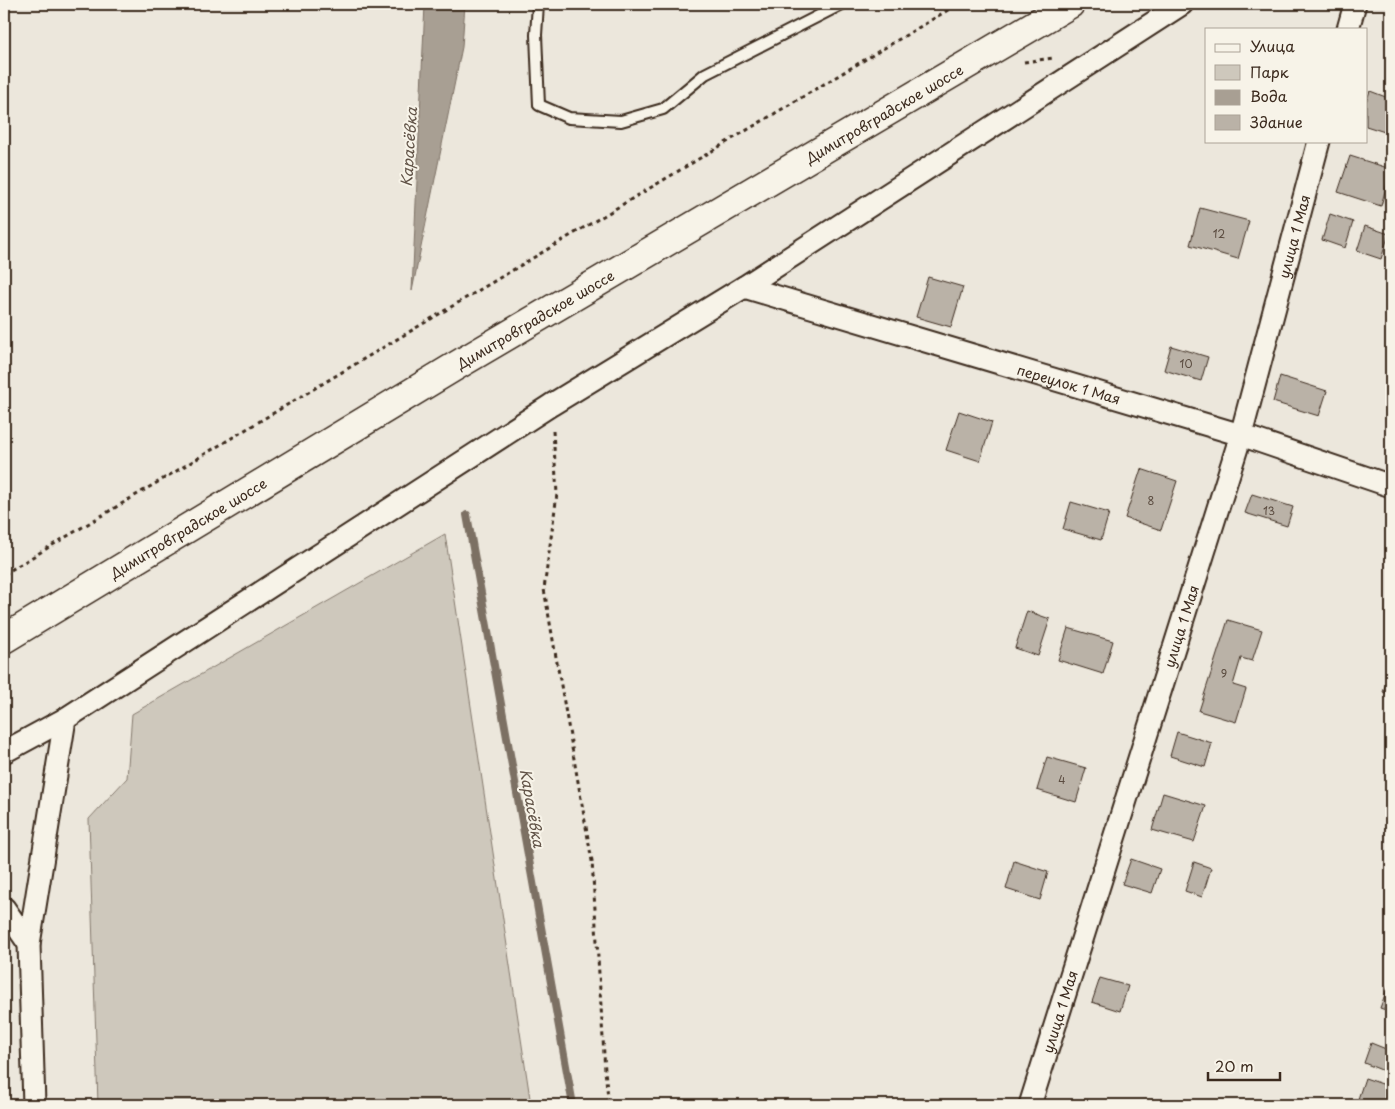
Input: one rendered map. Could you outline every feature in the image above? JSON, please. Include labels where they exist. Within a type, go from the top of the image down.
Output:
[{"type":"main road","name":"Димитровградское шоссе","points":[[4,639],[454,367],[1070,4]]},
{"type":"street","points":[[4,752],[65,719],[551,405],[744,287],[1182,4]]},
{"type":"street","points":[[1348,28],[1355,4]]},
{"type":"street","name":"улица 1 Мая","points":[[1030,1105],[1242,435],[1318,142]]},
{"type":"street","name":"переулок 1 Мая","points":[[744,287],[1242,435],[1391,486]]},
{"type":"street","points":[[34,1105],[29,944],[65,719]]},
{"type":"street","points":[[4,908],[29,944]]},
{"type":"lane","points":[[538,4],[536,35],[539,105],[569,118],[621,122],[663,109],[705,74],[842,4]]},
{"type":"path","points":[[4,574],[958,4]]},
{"type":"path","points":[[551,405],[557,494],[544,589],[592,861],[605,1071],[609,1105]]},
{"type":"green space","points":[[445,534],[531,1105],[98,1105],[89,819],[127,778],[132,714]]},
{"type":"water","points":[[425,4],[465,4],[462,47],[412,291]]},
{"type":"building","points":[[1391,53],[1391,66],[1388,65]]},
{"type":"building","points":[[1370,91],[1391,99],[1391,134],[1368,127],[1368,96]]},
{"type":"building","points":[[1350,156],[1391,169],[1381,206],[1338,192]]},
{"type":"building","points":[[1200,208],[1249,221],[1238,259],[1190,245]]},
{"type":"building","points":[[1330,214],[1353,222],[1345,248],[1322,240]]},
{"type":"building","points":[[1365,226],[1389,234],[1381,259],[1357,251]]},
{"type":"building","points":[[928,277],[963,287],[951,327],[916,317]]},
{"type":"building","points":[[1171,346],[1208,357],[1201,381],[1164,370]]},
{"type":"building","points":[[1280,376],[1327,391],[1319,416],[1273,402]]},
{"type":"building","points":[[959,411],[992,422],[980,461],[946,450]]},
{"type":"building","points":[[1141,469],[1177,481],[1161,530],[1125,518]]},
{"type":"building","points":[[1252,494],[1293,507],[1287,526],[1245,513]]},
{"type":"building","points":[[1071,502],[1109,513],[1101,540],[1063,529]]},
{"type":"building","points":[[1027,611],[1050,619],[1038,656],[1015,648]]},
{"type":"building","points":[[1228,620],[1262,630],[1252,661],[1241,658],[1233,685],[1246,689],[1236,722],[1199,711]]},
{"type":"building","points":[[1068,628],[1113,641],[1103,674],[1058,660]]},
{"type":"building","points":[[1391,673],[1391,695],[1383,692]]},
{"type":"building","points":[[1177,732],[1212,743],[1205,767],[1170,756]]},
{"type":"building","points":[[1047,757],[1086,768],[1076,802],[1037,790]]},
{"type":"building","points":[[1163,793],[1206,806],[1194,842],[1152,830]]},
{"type":"building","points":[[1131,859],[1160,869],[1152,893],[1122,884]]},
{"type":"building","points":[[1014,861],[1048,872],[1040,900],[1006,889]]},
{"type":"building","points":[[1194,862],[1211,868],[1202,897],[1185,891]]},
{"type":"building","points":[[1100,978],[1128,986],[1120,1011],[1092,1002]]},
{"type":"building","points":[[1389,984],[1391,985],[1391,1012],[1380,1008]]},
{"type":"building","points":[[1371,1043],[1391,1051],[1389,1073],[1364,1063]]},
{"type":"building","points":[[1365,1078],[1391,1087],[1391,1105],[1356,1105]]},
{"type":"waterway","name":"Карасёвка","points":[[467,515],[573,1105]]}]
